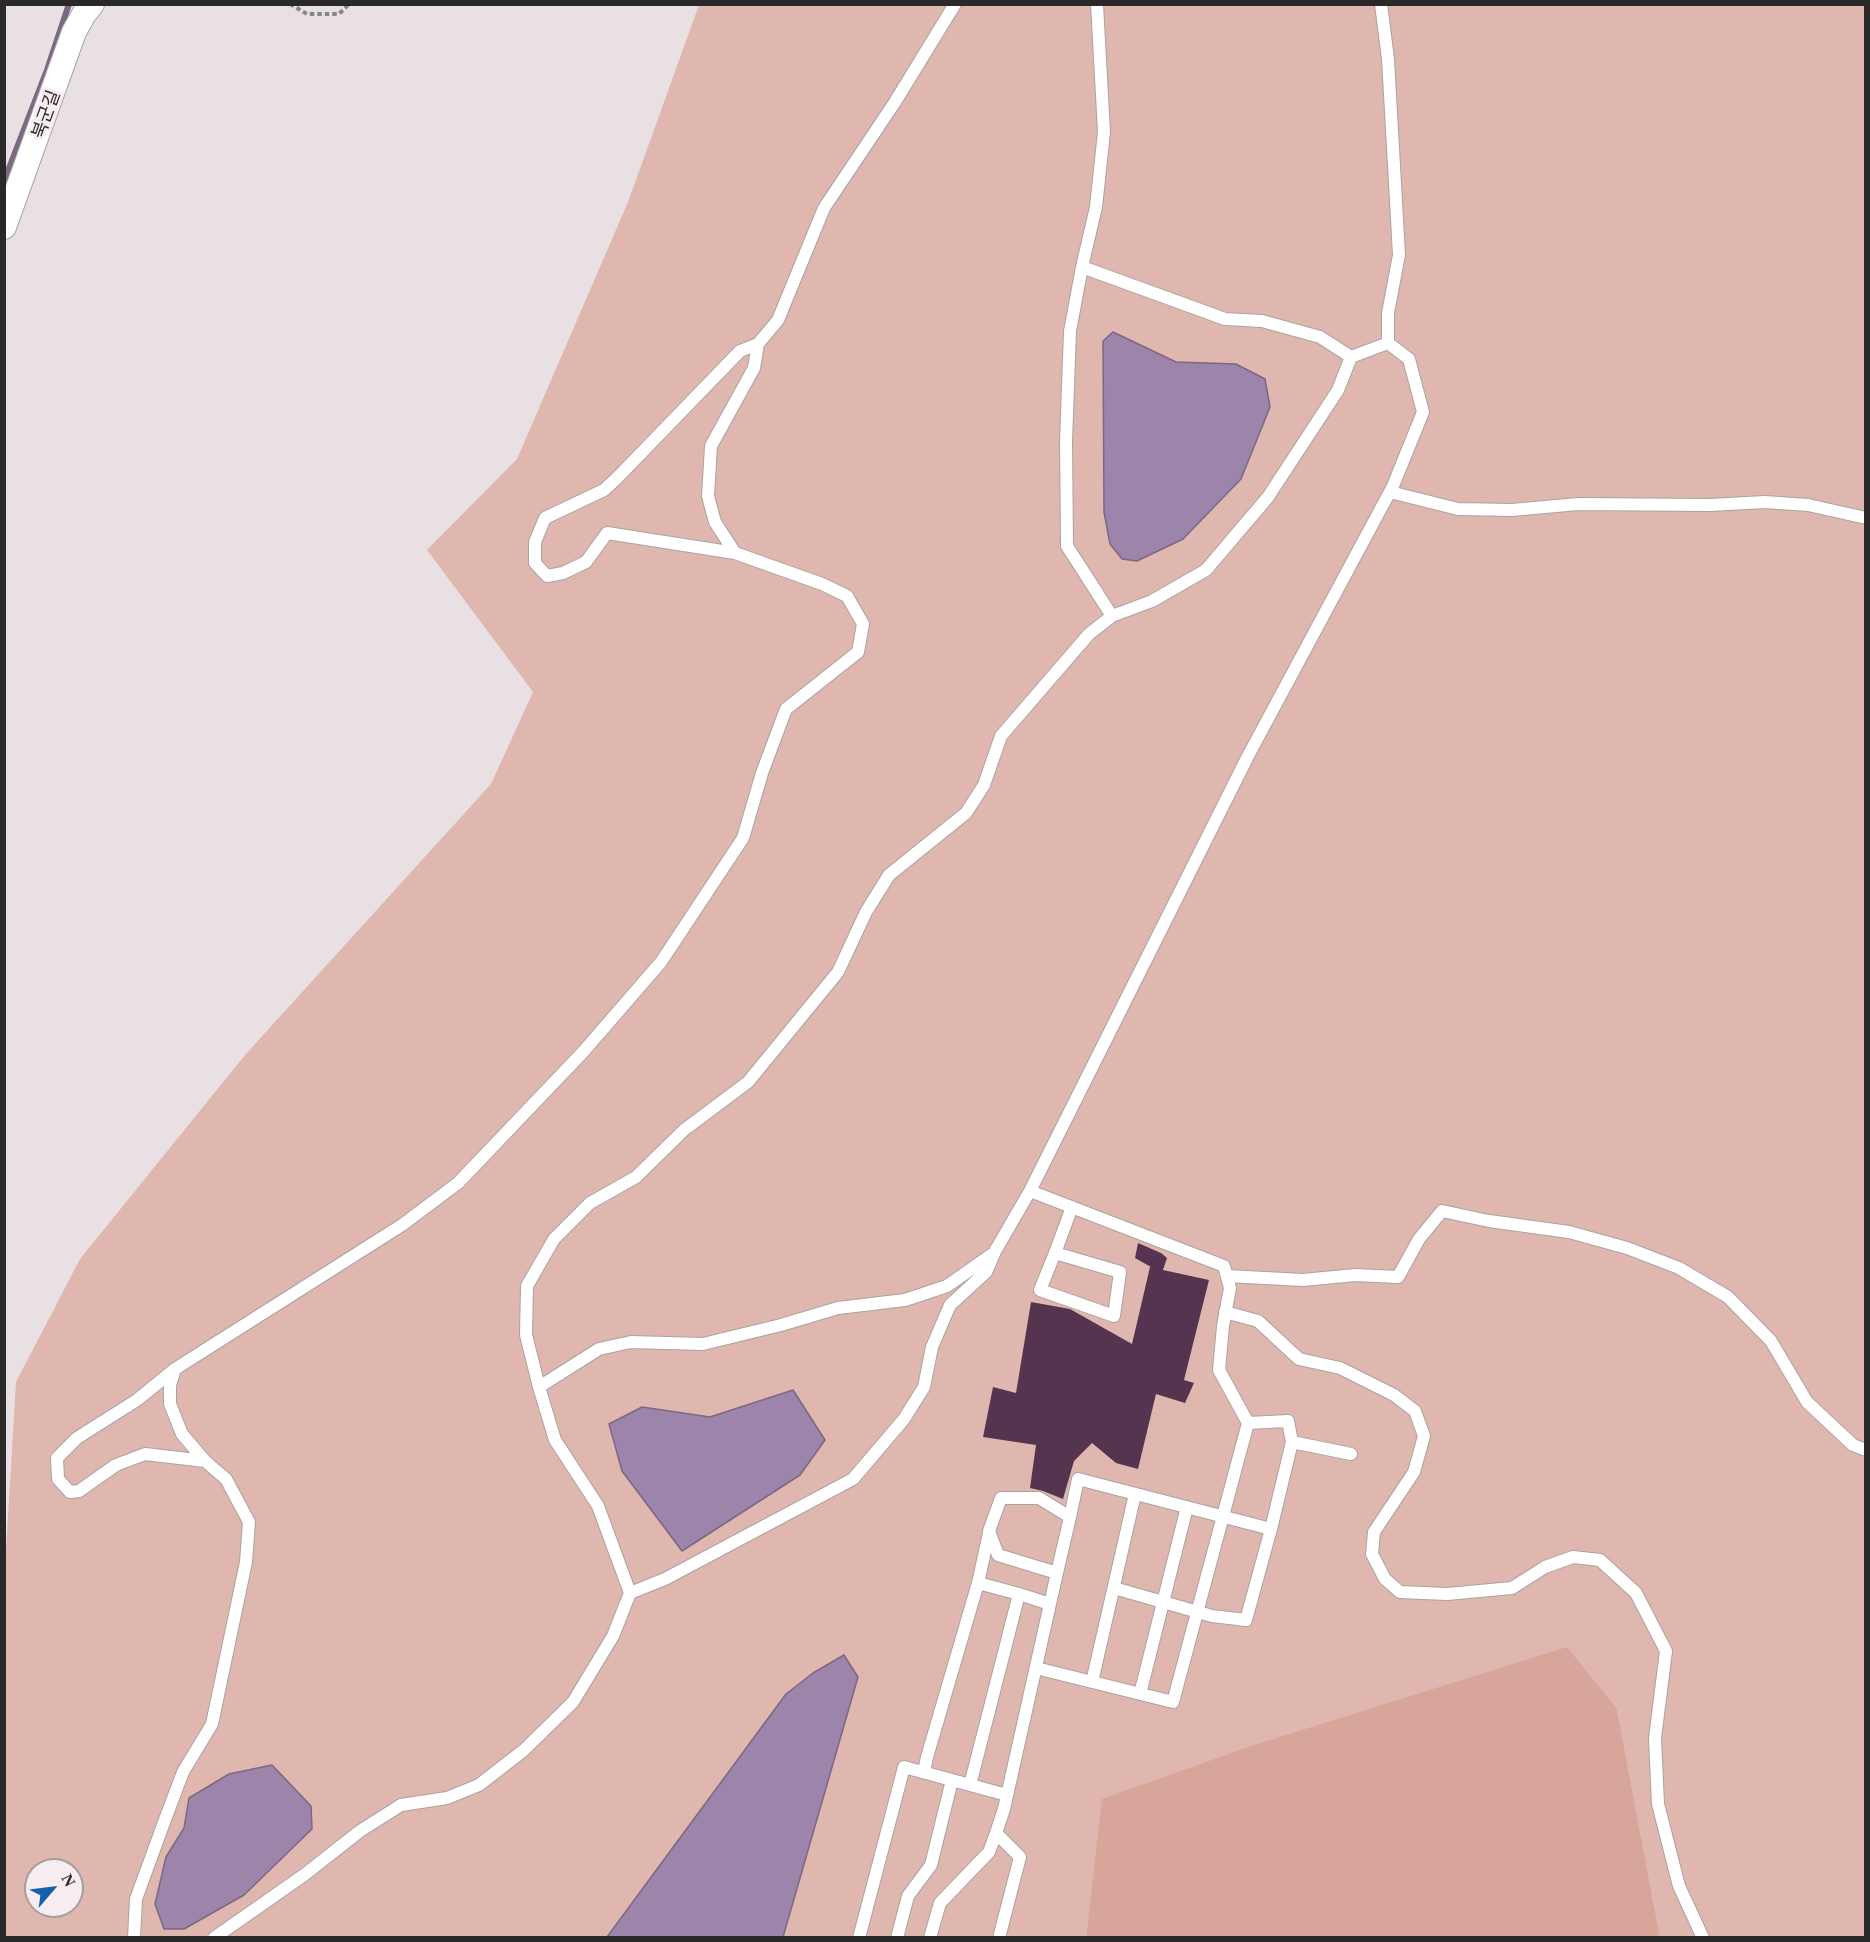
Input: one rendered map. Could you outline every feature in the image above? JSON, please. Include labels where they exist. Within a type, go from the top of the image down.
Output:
[{"type":"street","name":"북군길","points":[[4,227],[74,32],[92,4]]},
{"type":"lane","points":[[205,1461],[145,1454],[116,1465],[79,1491],[70,1492],[58,1479],[57,1458],[77,1438],[137,1400],[175,1369],[402,1225],[458,1183],[583,1052],[662,962],[743,838],[762,773],[786,709],[858,652],[863,624],[847,596],[822,584],[735,553],[607,533],[586,562],[564,573],[547,576],[535,563],[535,542],[545,518],[604,490],[740,351],[758,344],[778,320],[824,208],[895,102],[955,4]]},
{"type":"lane","points":[[1097,4],[1104,132],[1096,207],[1070,331],[1066,441],[1067,546],[1112,616]]},
{"type":"lane","points":[[1382,4],[1388,58],[1399,255],[1388,314],[1388,343]]},
{"type":"lane","points":[[1082,267],[1225,319],[1262,321],[1320,337],[1351,357]]},
{"type":"lane","points":[[214,1938],[304,1875],[360,1831],[401,1805],[447,1798],[479,1785],[524,1750],[573,1702],[613,1636],[630,1593],[598,1506],[555,1440],[526,1335],[527,1286],[554,1239],[590,1203],[636,1177],[684,1130],[748,1082],[838,972],[866,912],[889,875],[966,813],[984,785],[1001,736],[1089,634],[1112,616],[1152,601],[1206,570],[1268,497],[1338,390],[1351,357],[1388,343]]},
{"type":"lane","points":[[539,1387],[599,1349],[631,1342],[702,1344],[781,1325],[837,1308],[905,1300],[946,1286],[994,1253],[1030,1191],[1248,756],[1390,492],[1423,412],[1417,382],[1409,359],[1388,343]]},
{"type":"lane","points":[[735,553],[715,522],[708,496],[711,446],[754,368],[758,344]]},
{"type":"lane","points":[[1390,492],[1458,509],[1512,510],[1578,504],[1710,505],[1765,502],[1808,505],[1866,518]]},
{"type":"lane","points":[[1030,1191],[1224,1266],[1230,1288],[1219,1370],[1248,1423],[1173,1702],[1036,1668]]},
{"type":"lane","points":[[1055,1253],[1120,1272],[1114,1316],[1040,1290],[1072,1207]]},
{"type":"lane","points":[[1227,1276],[1303,1280],[1355,1275],[1398,1277],[1419,1239],[1442,1211],[1581,1235],[1627,1248],[1679,1268],[1728,1297],[1772,1341],[1807,1402],[1853,1444],[1866,1450]]},
{"type":"lane","points":[[630,1593],[665,1579],[853,1479],[904,1419],[924,1387],[932,1347],[950,1305],[986,1272],[996,1249]]},
{"type":"lane","points":[[1225,1312],[1258,1320],[1299,1359],[1340,1368],[1394,1395],[1415,1411],[1424,1436],[1414,1472],[1374,1532],[1372,1554],[1385,1579],[1400,1592],[1447,1594],[1512,1588],[1545,1567],[1574,1557],[1600,1560],[1636,1593],[1666,1651],[1655,1738],[1658,1804],[1679,1886],[1703,1938]]},
{"type":"lane","points":[[134,1938],[136,1899],[183,1772],[212,1724],[246,1562],[249,1522],[226,1479],[205,1461],[182,1434],[170,1404],[170,1385],[175,1369]]},
{"type":"lane","points":[[1114,1588],[1212,1616],[1246,1620],[1292,1442],[1288,1421],[1248,1423]]},
{"type":"lane","points":[[1292,1442],[1351,1454]]},
{"type":"lane","points":[[930,1938],[940,1903],[989,1852],[996,1833],[1007,1795],[1077,1479],[1271,1529]]},
{"type":"lane","points":[[1092,1682],[1135,1494]]},
{"type":"lane","points":[[924,1772],[978,1583],[989,1531],[1001,1498],[1039,1498],[1070,1516]]},
{"type":"lane","points":[[1140,1694],[1187,1507]]},
{"type":"lane","points":[[989,1531],[998,1555],[1057,1573]]},
{"type":"lane","points":[[978,1583],[1050,1604]]},
{"type":"lane","points":[[970,1785],[1019,1594]]},
{"type":"lane","points":[[859,1938],[903,1767],[1007,1795]]},
{"type":"lane","points":[[897,1938],[908,1896],[932,1864],[952,1780]]},
{"type":"lane","points":[[996,1833],[1020,1857],[999,1938]]},
{"type":"path","points":[[290,4],[307,14],[339,14],[349,4]]},
{"type":"shaded area","points":[[699,5],[1865,5],[1865,1937],[1660,1937],[1617,1709],[1103,1799],[1086,1937],[5,1938],[4,1584],[16,1382],[80,1259],[245,1055],[491,784],[533,692],[427,550],[517,459],[628,202]]},
{"type":"shaded area","points":[[1113,332],[1176,362],[1236,364],[1265,379],[1270,407],[1241,479],[1183,539],[1137,561],[1122,559],[1110,544],[1104,512],[1103,341]]},
{"type":"shaded area","points":[[793,1390],[825,1440],[800,1475],[682,1551],[622,1471],[609,1424],[642,1407],[710,1417]]},
{"type":"shaded area","points":[[1567,1647],[1617,1709],[1660,1937],[1086,1937],[1102,1799],[1251,1746]]},
{"type":"shaded area","points":[[844,1655],[858,1677],[783,1937],[607,1937],[786,1694],[813,1673]]},
{"type":"shaded area","points":[[272,1765],[311,1806],[312,1829],[244,1895],[184,1929],[164,1929],[155,1904],[166,1857],[184,1828],[189,1798],[229,1774]]},
{"type":"building","points":[[1138,1243],[1167,1258],[1163,1270],[1209,1280],[1184,1380],[1194,1383],[1185,1403],[1156,1394],[1138,1469],[1116,1463],[1092,1443],[1074,1461],[1063,1499],[1030,1488],[1036,1445],[983,1437],[993,1387],[1016,1393],[1031,1302],[1070,1309],[1132,1344],[1151,1267],[1135,1258]]},
{"type":"waterway","points":[[4,181],[47,70],[69,4]]}]
